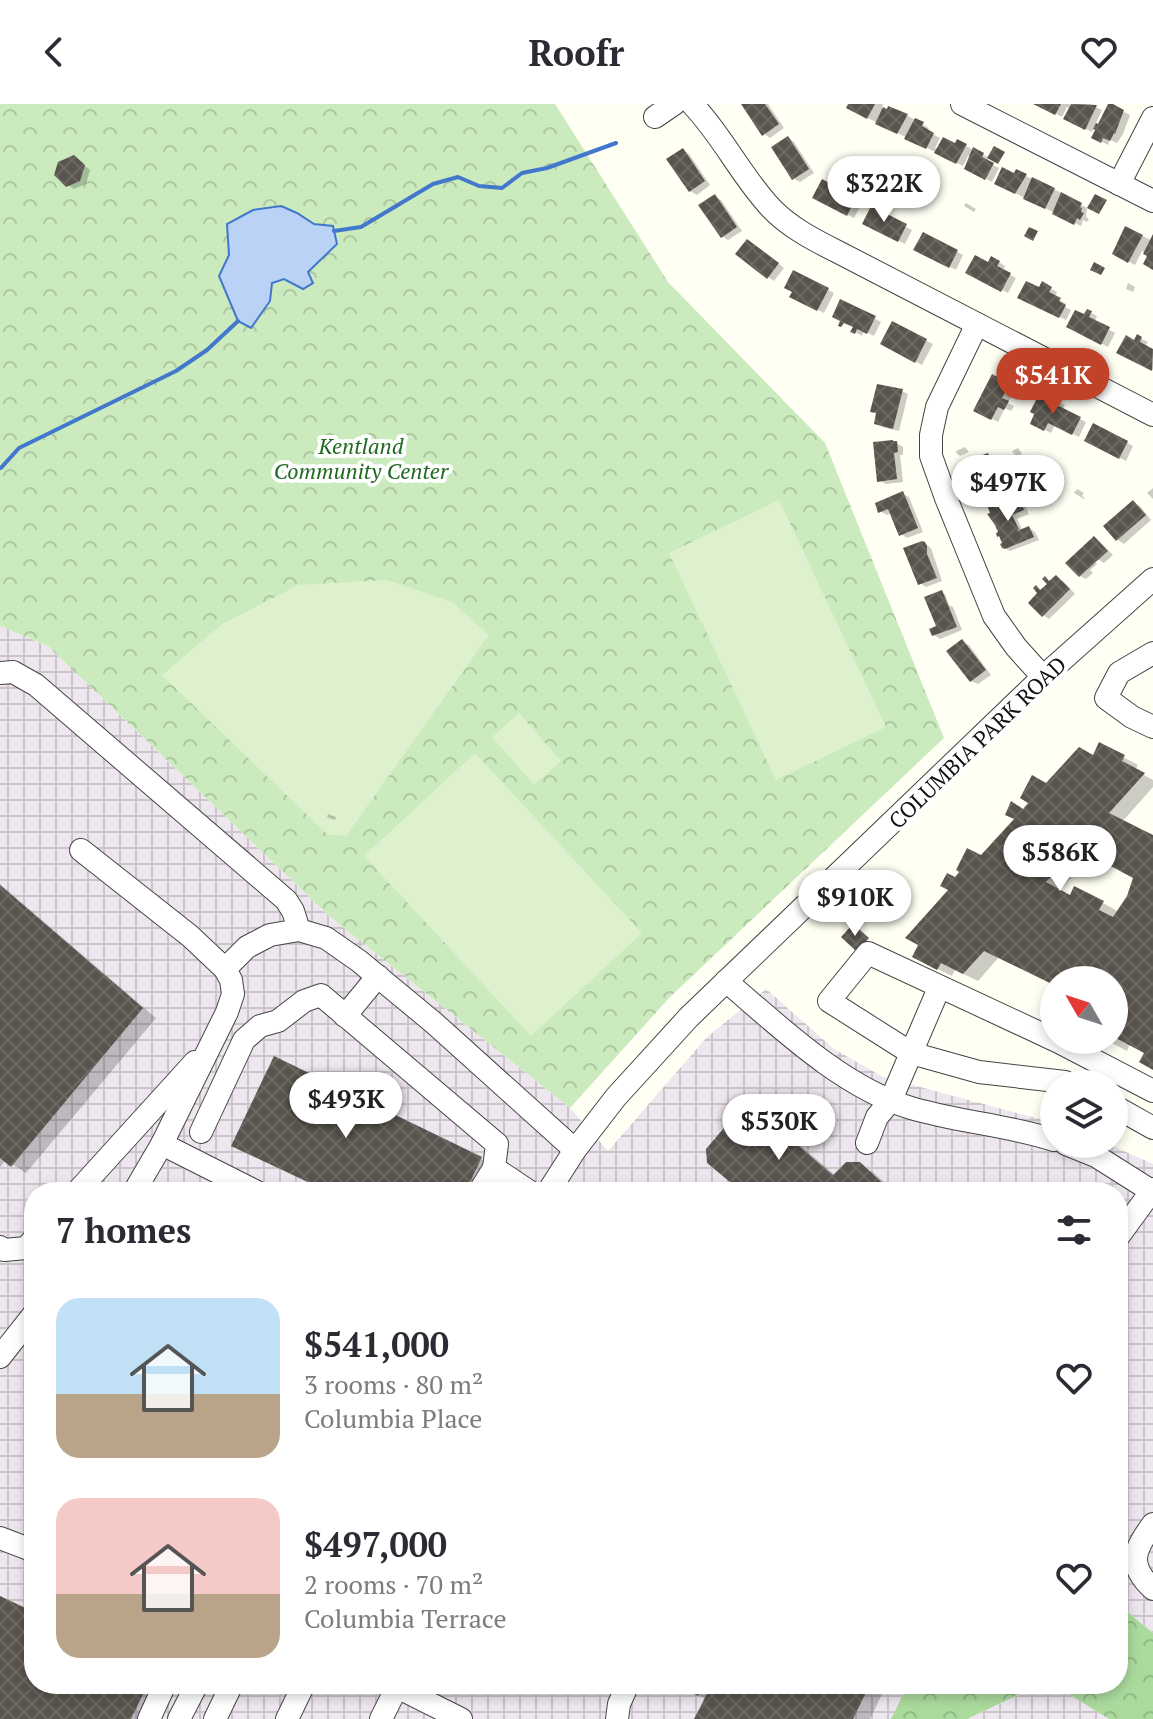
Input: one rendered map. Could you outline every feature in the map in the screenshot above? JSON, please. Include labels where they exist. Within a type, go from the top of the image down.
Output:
[{"type":"street","points":[[655,117],[674,104]]},
{"type":"street","points":[[692,104],[710,124],[740,170],[787,222],[828,247],[1153,415]]},
{"type":"street","points":[[962,104],[1153,201]]},
{"type":"street","points":[[1119,184],[1153,118]]},
{"type":"street","points":[[977,324],[937,407],[931,435],[931,456],[994,616],[1043,677]]},
{"type":"street","name":"COLUMBIA PARK ROAD","points":[[554,1182],[616,1097],[726,981],[1043,677],[1153,579]]},
{"type":"street","points":[[1152,656],[1119,673],[1106,698],[1132,717],[1153,727]]},
{"type":"street","points":[[0,673],[13,672],[36,685],[274,889],[293,911],[299,930]]},
{"type":"street","points":[[81,850],[190,936],[225,969],[231,980],[233,994],[227,1012],[140,1182]]},
{"type":"street","points":[[225,969],[247,947],[270,935],[299,930],[326,938],[434,1023],[575,1150]]},
{"type":"street","points":[[1040,1033],[868,953],[829,1001],[911,1053],[979,1072],[1040,1080]]},
{"type":"street","points":[[345,1016],[378,976]]},
{"type":"street","points":[[726,981],[826,1064],[859,1085],[910,1108],[1040,1137]]},
{"type":"street","points":[[867,1143],[877,1117],[891,1100],[939,988]]},
{"type":"street","points":[[201,1132],[244,1040],[260,1026],[278,1021],[304,1001],[321,995],[497,1144],[494,1168],[485,1182]]},
{"type":"street","points":[[86,1182],[212,1044]]},
{"type":"street","points":[[1079,1054],[1153,1091]]},
{"type":"street","points":[[1128,1114],[1153,1128]]},
{"type":"street","points":[[162,1144],[237,1182]]},
{"type":"street","points":[[1099,1158],[1153,1191],[1128,1224]]},
{"type":"street","points":[[494,1168],[515,1182]]},
{"type":"street","points":[[0,1247],[4,1250],[24,1248]]},
{"type":"street","points":[[3,1348],[24,1325]]},
{"type":"street","points":[[1153,1524],[1140,1543],[1136,1564],[1139,1574],[1153,1589]]},
{"type":"street","points":[[0,1538],[24,1547]]},
{"type":"street","points":[[149,1719],[160,1694]]},
{"type":"street","points":[[179,1719],[192,1694]]},
{"type":"street","points":[[215,1719],[227,1694]]},
{"type":"street","points":[[287,1719],[299,1694]]},
{"type":"street","points":[[381,1719],[391,1694]]},
{"type":"street","points":[[410,1694],[461,1719]]},
{"type":"street","points":[[617,1719],[624,1694]]},
{"type":"shaded area","points":[[0,626],[48,646],[329,916],[570,1108],[608,1151],[707,1037],[766,989],[834,1049],[883,1077],[1040,1119],[1040,1158],[1128,1158],[1128,1153],[1153,1164],[1153,1633],[1128,1612],[1128,1182],[24,1182],[24,1694],[903,1694],[891,1719],[0,1719]]},
{"type":"shaded area","points":[[1021,1694],[1068,1694],[1109,1719],[967,1719]]},
{"type":"green space","name":"Kentland Community Center","points":[[0,104],[555,104],[668,282],[825,443],[944,738],[669,998],[570,1108],[329,916],[48,646],[0,626]]},
{"type":"green space","points":[[779,500],[886,727],[776,780],[669,553]]},
{"type":"green space","points":[[387,580],[452,602],[489,635],[346,836],[328,835],[162,675],[221,625],[298,585]]},
{"type":"green space","points":[[519,713],[561,761],[534,785],[492,737]]},
{"type":"green space","points":[[475,753],[642,933],[531,1036],[364,856]]},
{"type":"green space","points":[[1128,1612],[1153,1633],[1153,1719],[1109,1719],[1068,1694],[1128,1694]]},
{"type":"green space","points":[[903,1694],[1020,1694],[967,1719],[891,1719]]},
{"type":"water","points":[[281,206],[314,224],[333,226],[337,244],[308,272],[313,283],[303,289],[284,279],[272,283],[270,301],[251,328],[238,321],[219,276],[229,255],[227,224],[253,210]]},
{"type":"building","points":[[741,104],[765,104],[779,124],[762,136]]},
{"type":"building","points":[[848,104],[875,104],[867,119],[846,108]]},
{"type":"building","points":[[1033,104],[1061,104],[1055,115]]},
{"type":"building","points":[[1071,104],[1097,105],[1085,130],[1063,119]]},
{"type":"building","points":[[1108,104],[1124,110],[1115,134],[1110,141],[1103,138],[1101,143],[1091,138]]},
{"type":"building","points":[[888,106],[908,114],[897,134],[875,124],[883,107],[887,109]]},
{"type":"building","points":[[915,118],[924,122],[922,126],[934,133],[926,149],[904,139]]},
{"type":"building","points":[[788,136],[809,169],[792,180],[771,147]]},
{"type":"building","points":[[943,137],[967,144],[956,164],[934,153]]},
{"type":"building","points":[[994,146],[1005,152],[998,164],[987,158]]},
{"type":"building","points":[[973,147],[984,153],[982,157],[994,163],[985,180],[964,169]]},
{"type":"building","points":[[683,148],[705,181],[689,192],[666,159]]},
{"type":"building","points":[[74,155],[85,165],[80,181],[66,187],[54,175],[58,162]]},
{"type":"building","points":[[1002,167],[1014,173],[1016,169],[1027,174],[1015,194],[994,184]]},
{"type":"building","points":[[1032,177],[1055,188],[1045,209],[1023,199]]},
{"type":"building","points":[[822,179],[856,197],[847,216],[812,198]]},
{"type":"building","points":[[1061,192],[1082,203],[1081,212],[1084,213],[1074,225],[1052,214]]},
{"type":"building","points":[[715,194],[737,227],[721,238],[698,205]]},
{"type":"building","points":[[1095,194],[1107,200],[1099,214],[1087,208]]},
{"type":"building","points":[[871,206],[907,224],[898,242],[862,224]]},
{"type":"building","points":[[1125,226],[1143,235],[1128,263],[1112,254]]},
{"type":"building","points":[[1029,227],[1038,231],[1033,241],[1024,236]]},
{"type":"building","points":[[923,232],[958,250],[949,268],[913,250]]},
{"type":"building","points":[[1153,234],[1153,270],[1143,264],[1147,256],[1143,254]]},
{"type":"building","points":[[747,239],[779,263],[767,279],[735,254]]},
{"type":"building","points":[[975,255],[988,262],[991,256],[1000,261],[997,266],[1011,273],[1001,292],[965,273]]},
{"type":"building","points":[[1094,262],[1105,268],[1101,275],[1090,270]]},
{"type":"building","points":[[793,270],[829,288],[817,311],[789,297],[792,292],[784,288]]},
{"type":"building","points":[[1026,281],[1039,287],[1042,281],[1052,287],[1049,292],[1061,298],[1059,301],[1066,305],[1059,318],[1017,298]]},
{"type":"building","points":[[840,299],[876,316],[867,334],[857,329],[855,334],[850,332],[853,327],[844,323],[838,326],[840,321],[832,317]]},
{"type":"building","points":[[1087,309],[1092,311],[1089,317],[1110,327],[1101,345],[1066,327],[1075,310],[1084,314]]},
{"type":"building","points":[[892,321],[927,339],[915,363],[880,344]]},
{"type":"building","points":[[1137,334],[1142,337],[1140,342],[1153,349],[1152,371],[1116,353],[1126,335],[1134,340]]},
{"type":"building","points":[[992,374],[1010,384],[1002,398],[1009,401],[1004,410],[998,407],[991,420],[973,411]]},
{"type":"building","points":[[877,384],[903,389],[893,429],[874,424],[876,413],[870,412]]},
{"type":"building","points":[[1049,395],[1059,400],[1057,405],[1081,417],[1072,435],[1048,423],[1044,431],[1030,424],[1034,414],[1030,412],[1038,396],[1047,400]]},
{"type":"building","points":[[1093,423],[1128,441],[1119,459],[1084,441]]},
{"type":"building","points":[[897,441],[898,452],[894,453],[897,479],[877,482],[873,442]]},
{"type":"building","points":[[988,453],[1002,490],[983,497],[969,460]]},
{"type":"building","points":[[903,491],[918,528],[899,536],[888,509],[878,513],[875,503]]},
{"type":"building","points":[[1004,498],[1008,506],[1020,501],[1024,510],[1012,515],[1019,529],[1017,531],[1029,526],[1034,537],[1005,549],[987,514],[990,513],[987,505]]},
{"type":"building","points":[[1133,500],[1146,515],[1116,541],[1103,526]]},
{"type":"building","points":[[1094,536],[1108,551],[1079,577],[1065,563]]},
{"type":"building","points":[[922,541],[927,546],[937,578],[918,585],[903,548]]},
{"type":"building","points":[[1056,575],[1070,589],[1042,617],[1028,603],[1037,593],[1033,588],[1036,585],[1040,590],[1047,584],[1042,579],[1045,576],[1049,581]]},
{"type":"building","points":[[942,590],[957,627],[932,636],[929,629],[936,626],[924,597]]},
{"type":"building","points":[[962,639],[986,670],[970,682],[946,651]]},
{"type":"building","points":[[1099,742],[1125,755],[1122,761],[1145,773],[1109,813],[1153,835],[1153,1070],[1139,1062],[1144,1053],[1128,1044],[1128,966],[1040,966],[1040,978],[984,951],[963,974],[941,963],[937,970],[912,957],[918,945],[905,938],[948,890],[940,886],[947,873],[955,877],[959,872],[956,870],[967,848],[981,855],[1014,819],[1005,815],[1011,801],[1023,809],[1028,803],[1020,798],[1032,775],[1046,783],[1079,747],[1093,755]],"holes":[[[1077,848],[1133,878],[1127,896],[1113,917],[1099,910],[1104,901],[1074,886],[1070,895],[1046,882]]]},
{"type":"building","points":[[0,885],[143,1008],[11,1167],[0,1158]]},
{"type":"building","points":[[853,924],[869,938],[857,952],[841,937]]},
{"type":"building","points":[[274,1056],[482,1157],[470,1182],[308,1182],[231,1146]]},
{"type":"building","points":[[741,1108],[757,1111],[833,1175],[846,1162],[860,1162],[881,1182],[730,1182],[707,1163],[706,1149]]},
{"type":"building","points":[[0,1596],[24,1607],[24,1694],[143,1694],[131,1719],[0,1719]]},
{"type":"building","points":[[707,1694],[865,1694],[853,1719],[694,1719]]},
{"type":"waterway","points":[[334,231],[361,227],[433,184],[458,177],[479,186],[502,188],[522,173],[547,168],[616,143]]},
{"type":"waterway","points":[[1,468],[19,448],[176,371],[207,350],[238,321]]}]
